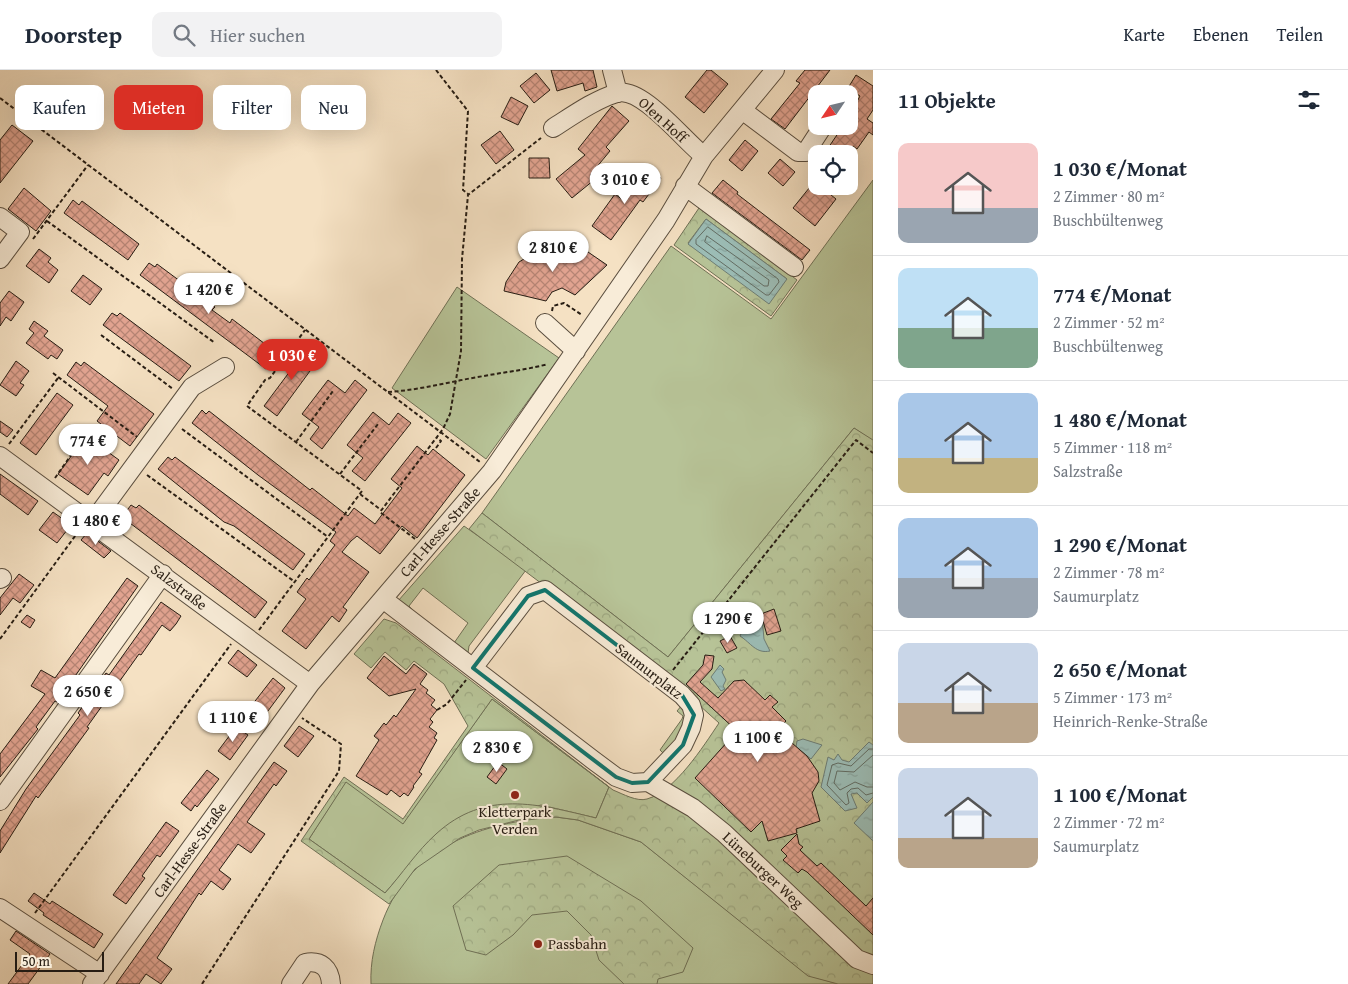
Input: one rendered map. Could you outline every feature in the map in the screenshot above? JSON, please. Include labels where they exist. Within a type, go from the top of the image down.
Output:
[{"type":"street","name":"Olen Hoff","points":[[612,70],[618,93]]},
{"type":"street","name":"Carl-Hesse-Straße","points":[[96,979],[310,684],[492,472],[666,220],[704,156],[775,70]]},
{"type":"street","name":"Olen Hoff","points":[[552,128],[577,113],[618,93],[627,93],[643,99],[704,156]]},
{"type":"street","points":[[742,110],[798,152],[806,152],[816,135]]},
{"type":"street","points":[[685,186],[794,268]]},
{"type":"street","points":[[0,217],[20,232],[0,259]]},
{"type":"street","points":[[545,323],[576,351]]},
{"type":"street","points":[[92,523],[192,387],[224,367]]},
{"type":"street","name":"Salzstraße","points":[[2,453],[92,523],[310,684]]},
{"type":"street","points":[[0,801],[163,574]]},
{"type":"street","name":"Saumurplatz","points":[[472,668],[528,596],[545,590],[691,705],[694,715],[683,745],[648,782]]},
{"type":"street","points":[[383,599],[616,777],[632,784],[648,782]]},
{"type":"street","name":"Lüneburger Weg","points":[[648,782],[693,808],[724,833],[857,959],[873,965]]},
{"type":"street","points":[[0,908],[26,925],[96,979]]},
{"type":"street","points":[[291,984],[305,963],[311,962],[320,963],[326,967],[332,984]]},
{"type":"path","points":[[436,70],[468,111],[463,190],[468,194]]},
{"type":"path","points":[[0,98],[484,465]]},
{"type":"path","points":[[427,548],[380,512],[437,438],[450,414],[458,381],[461,351],[462,259],[468,194],[552,128]]},
{"type":"path","points":[[32,241],[88,165]]},
{"type":"path","points":[[47,221],[215,343]]},
{"type":"path","points":[[564,303],[586,318]]},
{"type":"path","points":[[258,632],[362,491],[247,406],[305,330]]},
{"type":"path","points":[[101,335],[179,393]]},
{"type":"path","points":[[388,392],[514,372],[555,362]]},
{"type":"path","points":[[53,373],[143,442]]},
{"type":"path","points":[[2,453],[58,378]]},
{"type":"path","points":[[296,442],[333,391]]},
{"type":"path","points":[[340,474],[378,424]]},
{"type":"path","points":[[182,429],[328,537]]},
{"type":"path","points":[[436,448],[441,441],[437,438]]},
{"type":"path","points":[[664,682],[856,440],[873,453]]},
{"type":"path","points":[[50,484],[76,448]]},
{"type":"path","points":[[147,475],[295,582]]},
{"type":"path","points":[[360,494],[382,510]]},
{"type":"path","points":[[0,639],[74,536],[80,530],[88,528],[92,523]]},
{"type":"path","points":[[26,925],[240,633]]},
{"type":"path","points":[[437,710],[447,704],[460,690],[472,668]]},
{"type":"path","points":[[202,984],[339,771],[341,744],[296,714]]},
{"type":"highlighted area","points":[[545,590],[682,695],[694,715],[683,745],[671,759],[648,782],[632,783],[616,777],[473,668],[528,596]]},
{"type":"green space","points":[[873,180],[873,441],[854,428],[668,657],[482,513],[671,246],[771,319]]},
{"type":"green space","points":[[701,205],[797,280],[771,316],[674,245]],"holes":[[[706,219],[787,279],[688,243]]]},
{"type":"green space","points":[[457,287],[559,358],[486,459],[392,388]]},
{"type":"green space","points":[[854,428],[873,440],[873,984],[838,984],[808,976],[641,842],[578,820],[556,817],[519,820],[479,830],[460,838],[415,869],[389,904],[301,841],[344,777],[403,819],[468,726],[444,684],[414,661],[406,670],[385,652],[371,668],[354,654],[384,619],[396,623],[613,790],[634,799],[647,799],[668,787],[688,767],[719,723],[679,687],[469,529],[482,513],[668,657]],"holes":[[[492,699],[609,787],[596,818],[533,805],[493,805],[474,811],[455,820],[436,834],[385,893],[309,839],[346,782],[403,824]]]},
{"type":"green space","points":[[464,526],[526,570],[469,646],[468,653],[454,643],[468,623],[423,588],[409,606],[416,614],[398,601]]},
{"type":"green space","name":"Kletterpark Verden","points":[[492,699],[609,787],[596,818],[541,805],[436,834],[385,893],[309,839],[346,781],[403,823]]},
{"type":"green space","points":[[682,705],[689,712],[683,730],[666,756],[660,750],[682,719],[683,716],[677,711]]},
{"type":"green space","points":[[556,817],[578,820],[641,842],[808,975],[838,984],[371,984],[374,952],[383,920],[395,895],[412,873],[431,856],[477,832],[502,825]]},
{"type":"green space","points":[[567,856],[641,901],[693,948],[683,972],[658,979],[657,984],[624,984],[599,960],[591,935],[567,911],[532,915],[513,935],[486,955],[466,950],[453,906],[499,865]]},
{"type":"water","points":[[706,219],[787,279],[769,304],[688,244]]},
{"type":"water","points":[[762,618],[764,639],[770,651],[765,652],[757,649],[740,636],[745,626]]},
{"type":"water","points":[[720,665],[724,669],[722,672],[726,680],[723,686],[725,689],[721,691],[711,677]]},
{"type":"water","points":[[803,739],[822,745],[811,759],[796,747],[797,741]]},
{"type":"water","points":[[869,742],[873,745],[873,797],[867,803],[857,793],[851,794],[857,808],[845,811],[821,787],[828,757],[834,760],[838,754],[842,760],[849,762]]},
{"type":"water","points":[[873,802],[873,841],[854,823]]},
{"type":"building","points":[[551,70],[593,70],[597,87],[585,91],[583,83],[557,91]]},
{"type":"building","points":[[707,70],[711,70],[728,84],[704,113],[685,97]]},
{"type":"building","points":[[805,70],[830,70],[819,85],[808,85],[808,99],[785,129],[771,119],[800,83],[796,81]]},
{"type":"building","points":[[536,73],[550,90],[534,103],[520,86]]},
{"type":"building","points":[[856,75],[873,86],[873,110],[867,119],[873,123],[873,135],[869,132],[858,148],[858,145],[830,145],[837,135],[858,135],[858,100],[860,96],[858,95],[858,85],[850,85]]},
{"type":"building","points":[[511,97],[528,106],[518,125],[501,117]]},
{"type":"building","points":[[612,106],[629,121],[606,147],[610,151],[590,175],[594,180],[572,198],[556,179],[585,155],[578,149]]},
{"type":"building","points":[[12,125],[15,130],[19,130],[33,141],[0,183],[0,140]]},
{"type":"building","points":[[500,131],[514,150],[496,164],[481,145]]},
{"type":"building","points":[[745,140],[758,151],[742,171],[729,160]]},
{"type":"building","points":[[529,158],[549,158],[550,178],[529,178]]},
{"type":"building","points":[[780,159],[795,172],[783,186],[768,173]]},
{"type":"building","points":[[647,168],[661,178],[643,202],[640,200],[611,240],[592,226],[615,194],[624,201]]},
{"type":"building","points":[[723,180],[738,192],[737,194],[810,250],[802,260],[712,193]]},
{"type":"building","points":[[24,188],[51,211],[36,231],[8,209]]},
{"type":"building","points":[[808,189],[808,195],[831,195],[836,199],[815,226],[793,208]]},
{"type":"building","points":[[73,200],[79,205],[82,201],[139,244],[128,260],[64,213]]},
{"type":"building","points":[[560,247],[588,252],[607,265],[575,295],[562,288],[552,292],[546,301],[504,291],[506,282],[519,262],[537,251]]},
{"type":"building","points":[[39,249],[51,258],[48,262],[58,270],[49,283],[26,266]]},
{"type":"building","points":[[149,263],[155,267],[157,264],[215,307],[212,310],[230,323],[232,319],[277,353],[266,369],[140,275]]},
{"type":"building","points":[[83,275],[102,289],[90,305],[71,291]]},
{"type":"building","points":[[9,291],[24,302],[11,321],[6,317],[0,326],[0,303]]},
{"type":"building","points":[[112,313],[117,316],[120,313],[191,366],[179,381],[103,325]]},
{"type":"building","points":[[34,321],[48,331],[44,336],[63,350],[57,359],[51,355],[48,359],[26,343],[34,333],[29,329]]},
{"type":"building","points":[[308,347],[321,356],[277,416],[264,406]]},
{"type":"building","points":[[16,361],[29,371],[20,383],[24,385],[16,396],[0,385]]},
{"type":"building","points":[[76,362],[81,366],[84,362],[154,414],[130,446],[97,421],[108,406],[67,375]]},
{"type":"building","points":[[328,380],[345,393],[355,380],[367,390],[322,449],[310,439],[319,427],[302,414]]},
{"type":"building","points":[[57,393],[73,405],[36,455],[20,443]]},
{"type":"building","points":[[202,410],[206,414],[209,411],[310,490],[312,488],[348,516],[354,508],[375,524],[402,488],[391,479],[417,446],[428,455],[433,449],[465,475],[417,538],[402,526],[380,554],[357,536],[351,541],[342,552],[369,572],[343,607],[347,610],[339,622],[332,616],[306,649],[282,631],[306,599],[297,592],[307,578],[309,580],[335,545],[330,541],[336,532],[258,475],[192,423]]},
{"type":"building","points":[[373,412],[389,425],[398,413],[411,423],[365,481],[352,471],[363,458],[347,445]]},
{"type":"building","points":[[0,421],[13,430],[7,437],[0,432]]},
{"type":"building","points":[[86,436],[119,460],[108,476],[104,473],[88,495],[58,474]]},
{"type":"building","points":[[168,457],[172,460],[175,457],[305,554],[293,570],[234,526],[224,522],[158,469]]},
{"type":"building","points":[[0,474],[38,501],[28,515],[0,494]]},
{"type":"building","points":[[131,505],[136,508],[139,505],[267,602],[255,618],[122,517]]},
{"type":"building","points":[[53,512],[71,525],[57,543],[39,530]]},
{"type":"building","points":[[87,533],[111,551],[104,558],[81,540]]},
{"type":"building","points":[[19,574],[34,585],[20,603],[13,598],[0,615],[0,598]]},
{"type":"building","points":[[127,578],[138,586],[57,702],[55,701],[36,727],[38,729],[0,777],[0,754],[45,694],[31,686],[41,670],[55,678]]},
{"type":"building","points":[[161,602],[181,616],[176,624],[170,631],[162,625],[141,655],[139,654],[87,727],[89,728],[38,798],[36,796],[0,853],[0,831],[26,789],[80,715],[78,713],[106,673],[109,675]]},
{"type":"building","points":[[774,609],[781,631],[767,635],[761,614]]},
{"type":"building","points":[[27,615],[35,620],[30,628],[21,622]]},
{"type":"building","points":[[730,636],[737,648],[727,653],[720,641]]},
{"type":"building","points":[[238,650],[257,665],[247,677],[228,663]]},
{"type":"building","points":[[705,655],[714,656],[712,669],[700,682],[718,698],[734,681],[744,680],[765,700],[770,695],[778,702],[772,707],[786,721],[780,727],[792,743],[807,756],[818,772],[819,781],[812,793],[820,821],[796,829],[797,833],[768,841],[762,821],[751,832],[695,778],[737,731],[686,684],[703,665]]},
{"type":"building","points":[[384,656],[406,674],[414,664],[427,674],[420,684],[428,690],[426,693],[435,700],[431,705],[437,710],[430,719],[433,722],[429,727],[437,733],[434,738],[437,740],[419,772],[422,774],[408,796],[404,793],[400,797],[391,790],[387,795],[356,776],[379,740],[374,736],[384,723],[386,725],[394,715],[396,717],[416,689],[389,696],[367,678]]},
{"type":"building","points":[[273,678],[285,688],[265,715],[252,705]]},
{"type":"building","points":[[299,726],[314,736],[298,757],[284,746]]},
{"type":"building","points":[[236,727],[248,735],[230,760],[218,751]]},
{"type":"building","points":[[274,762],[287,771],[276,786],[274,784],[247,822],[265,834],[251,853],[238,844],[219,870],[231,879],[223,890],[211,881],[201,895],[199,893],[157,958],[172,969],[161,984],[146,974],[139,984],[116,984]]},
{"type":"building","points":[[498,762],[507,769],[496,784],[487,777]]},
{"type":"building","points":[[207,770],[219,779],[197,807],[195,805],[191,811],[181,803]]},
{"type":"building","points":[[166,822],[179,831],[160,857],[157,855],[142,876],[145,878],[126,904],[113,895]]},
{"type":"building","points":[[797,834],[799,844],[803,847],[800,850],[817,866],[821,863],[866,906],[873,898],[873,935],[807,872],[802,869],[798,873],[783,860],[787,856],[781,850]]},
{"type":"building","points":[[34,893],[50,904],[52,901],[103,934],[94,948],[43,915],[44,913],[28,901]]},
{"type":"building","points":[[16,931],[50,954],[28,984],[8,984],[30,954],[10,940]]},
{"type":"place","name":"Kletterpark Verden","points":[[515,795]]},
{"type":"place","name":"Passbahn","points":[[538,944]]}]
